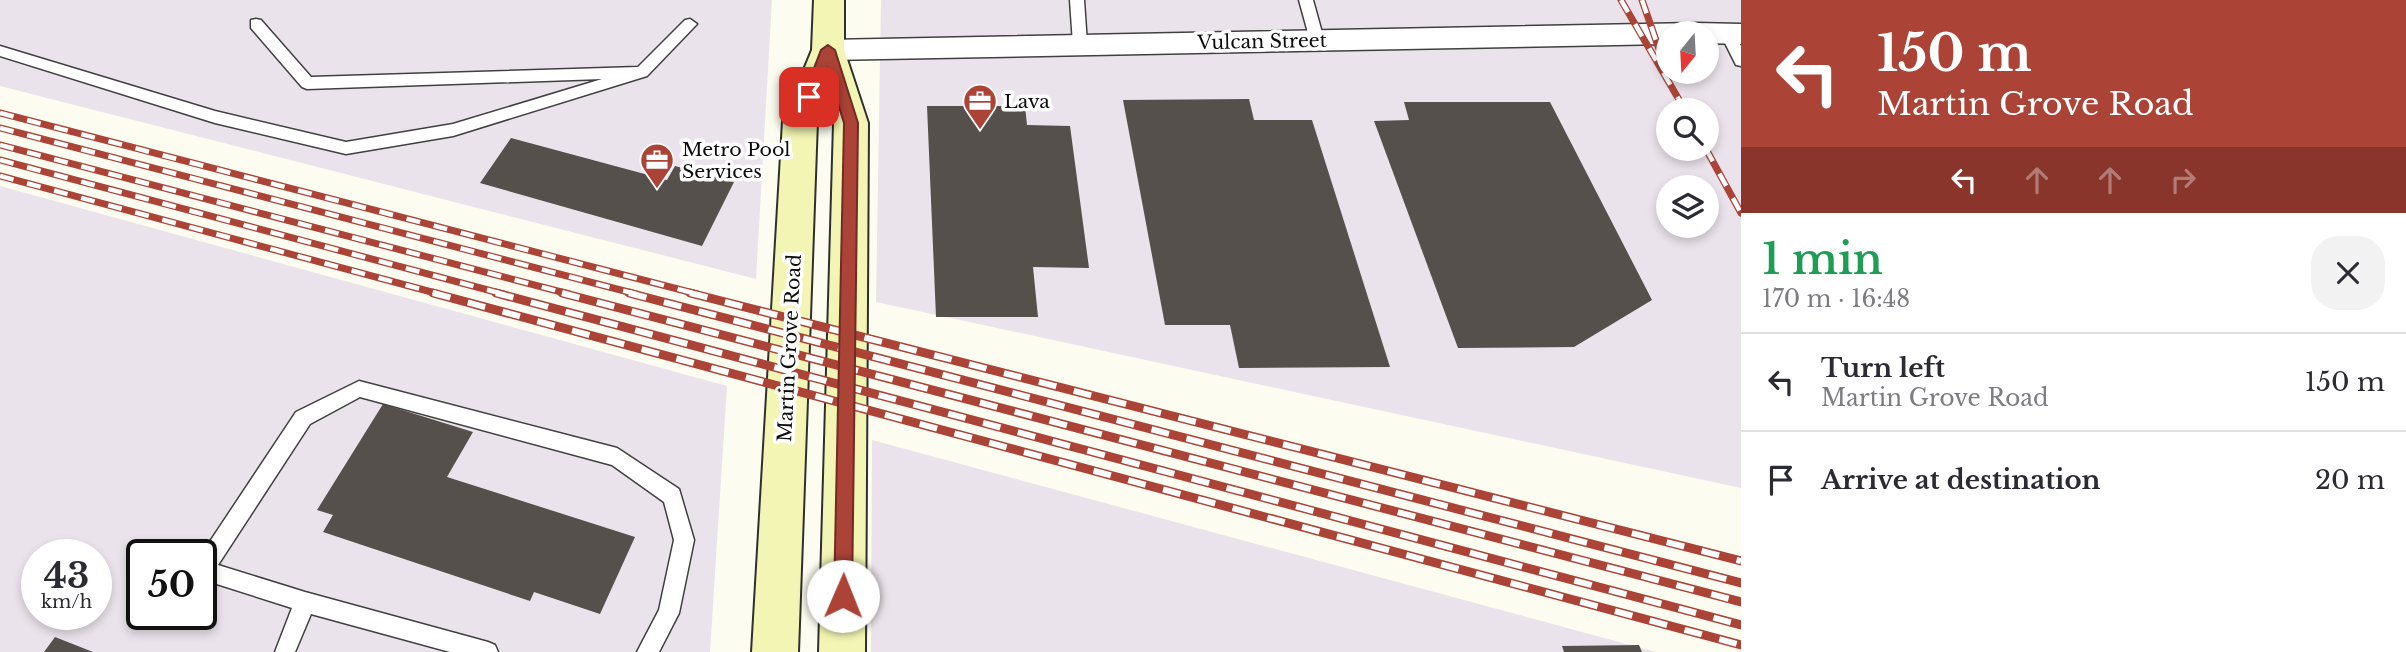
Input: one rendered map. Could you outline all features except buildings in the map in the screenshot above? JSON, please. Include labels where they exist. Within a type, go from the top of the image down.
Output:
[{"type":"main road","name":"Martin Grove Road","points":[[829,0],[828,50],[851,123],[842,652]]},
{"type":"main road","name":"Martin Grove Road","points":[[775,652],[800,121],[828,50]]},
{"type":"street","name":"Vulcan Street","points":[[828,50],[1656,34]]},
{"type":"lane","points":[[1077,0],[1080,44]]},
{"type":"lane","points":[[1306,0],[1317,40]]},
{"type":"lane","points":[[256,24],[307,83],[642,72]]},
{"type":"lane","points":[[0,51],[215,117],[346,148],[453,130],[642,72],[690,24]]},
{"type":"lane","points":[[1725,33],[1741,61]]},
{"type":"lane","points":[[488,652],[305,602],[203,570],[303,418],[359,389],[617,457],[672,496],[684,540],[668,613],[647,652]]},
{"type":"lane","points":[[285,652],[305,602]]},
{"type":"shaded area","points":[[0,0],[772,0],[756,279],[0,86]]},
{"type":"shaded area","points":[[881,0],[1741,0],[1741,488],[876,302]]},
{"type":"shaded area","points":[[0,186],[727,386],[710,652],[0,652]]},
{"type":"shaded area","points":[[872,440],[1656,652],[871,652]]},
{"type":"railway","points":[[1621,0],[1678,98]]},
{"type":"railway","points":[[1642,0],[1656,40]]},
{"type":"railway","points":[[0,113],[697,294]]},
{"type":"railway","points":[[0,128],[636,294]]},
{"type":"railway","points":[[0,145],[569,294]]},
{"type":"railway","points":[[0,160],[503,294]]},
{"type":"railway","points":[[1713,161],[1741,213]]},
{"type":"railway","points":[[0,176],[439,294]]},
{"type":"railway","points":[[433,293],[1741,645]]},
{"type":"railway","points":[[496,293],[1741,625]]},
{"type":"railway","points":[[562,293],[1741,602]]},
{"type":"railway","points":[[629,293],[1741,583]]},
{"type":"railway","points":[[690,293],[1741,561]]},
{"type":"place","name":"Lava","points":[[980,131]]},
{"type":"place","name":"Metro Pool Services","points":[[657,190]]},
{"type":"route","points":[[809,97],[828,50],[851,123],[843,596]]}]
